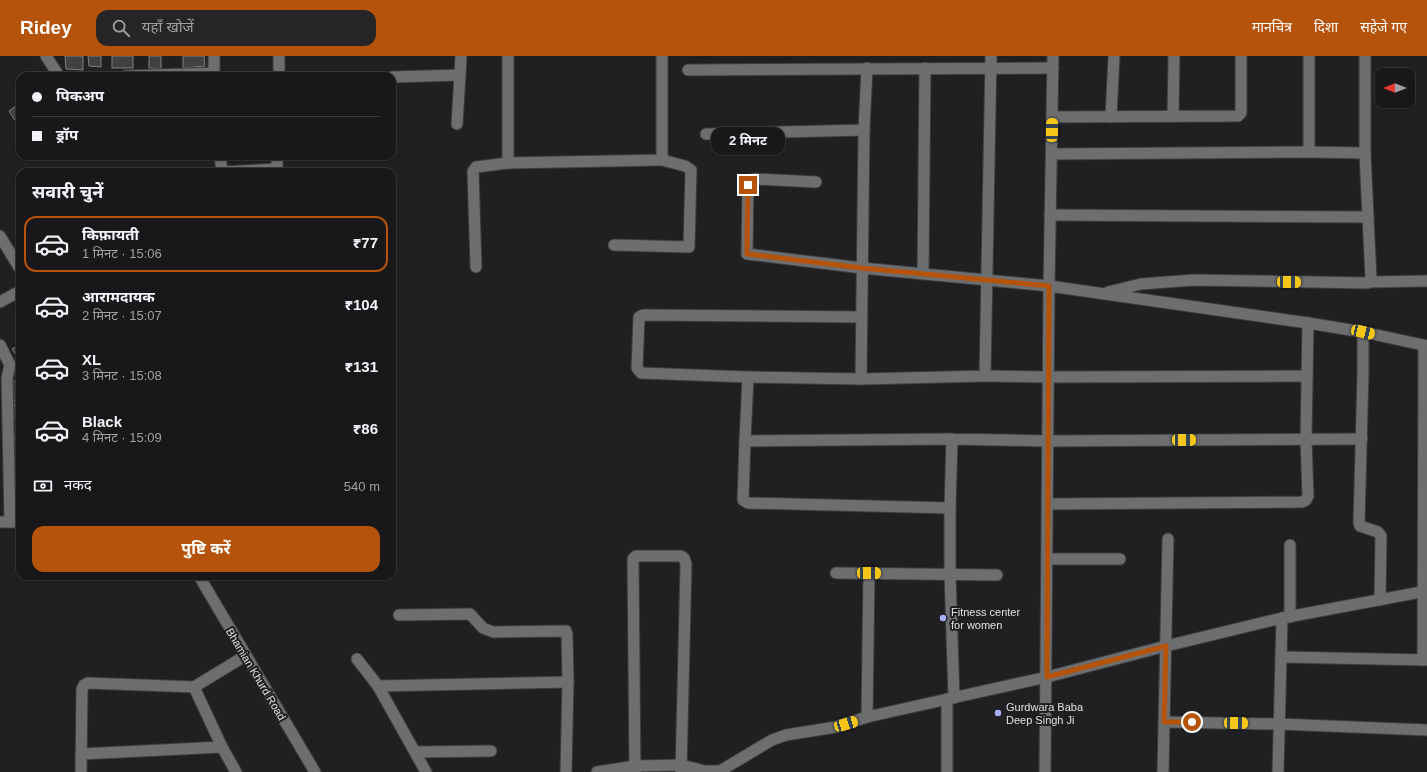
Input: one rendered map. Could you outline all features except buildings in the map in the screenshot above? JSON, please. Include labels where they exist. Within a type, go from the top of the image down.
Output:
[{"type":"street","points":[[46,56],[56,72]]},
{"type":"street","points":[[214,56],[214,72]]},
{"type":"street","points":[[279,56],[279,72]]},
{"type":"street","points":[[457,124],[461,56]]},
{"type":"street","points":[[508,56],[508,163]]},
{"type":"street","points":[[662,56],[662,160]]},
{"type":"street","points":[[985,376],[992,56]]},
{"type":"street","points":[[1045,772],[1047,677],[1049,286],[1053,56]]},
{"type":"street","points":[[1112,117],[1114,56]]},
{"type":"street","points":[[1173,116],[1174,56]]},
{"type":"street","points":[[1052,117],[1239,116],[1241,113],[1241,56]]},
{"type":"street","points":[[1308,56],[1308,152]]},
{"type":"street","points":[[1364,56],[1365,153],[1371,279],[1369,282]]},
{"type":"street","points":[[861,379],[864,130],[867,68]]},
{"type":"street","points":[[923,274],[925,68]]},
{"type":"street","points":[[688,70],[1053,68]]},
{"type":"street","points":[[396,77],[460,76]]},
{"type":"street","points":[[706,134],[864,130]]},
{"type":"street","points":[[1052,154],[1365,153]]},
{"type":"street","points":[[476,267],[473,170],[477,166],[508,163],[662,160],[685,166],[691,170],[689,247],[614,244]]},
{"type":"street","points":[[816,182],[750,180],[748,185],[747,254],[862,268],[1049,286],[1102,293],[1308,323],[1363,332],[1426,346],[1425,660],[1281,657]]},
{"type":"street","points":[[1050,215],[1368,217]]},
{"type":"street","points":[[0,236],[16,262]]},
{"type":"street","points":[[1102,293],[1141,284],[1194,280],[1353,283],[1427,281]]},
{"type":"street","points":[[0,302],[16,293]]},
{"type":"street","points":[[861,317],[643,315],[639,317],[637,368],[640,373],[861,379],[985,376],[1307,376]]},
{"type":"street","points":[[1048,504],[1306,500],[1308,496],[1306,440],[1308,323]]},
{"type":"street","points":[[1363,332],[1360,525],[1361,527],[1378,532],[1381,536],[1380,600]]},
{"type":"street","points":[[0,345],[10,363],[4,372],[7,378],[4,429],[5,483],[10,522]]},
{"type":"street","points":[[748,377],[743,497],[743,500],[746,503],[950,508]]},
{"type":"street","points":[[745,441],[952,439],[1048,441],[1362,439]]},
{"type":"street","points":[[947,772],[950,699],[950,508],[952,439]]},
{"type":"street","points":[[1163,772],[1168,539]]},
{"type":"street","points":[[1278,772],[1281,657],[1286,618],[1290,545]]},
{"type":"street","points":[[635,769],[633,559],[636,556],[681,556],[684,558],[686,564],[681,768]]},
{"type":"street","points":[[1047,559],[1120,559]]},
{"type":"street","points":[[836,573],[997,575]]},
{"type":"street","points":[[868,717],[869,573]]},
{"type":"street","name":"Bhamian Khurd Road","points":[[200,580],[315,772]]},
{"type":"street","points":[[597,772],[681,768],[720,771],[772,740],[786,735],[836,727],[868,717],[1047,677],[1166,646],[1286,618],[1425,591]]},
{"type":"street","points":[[399,615],[470,614],[483,628],[493,632],[564,630],[567,634],[568,682],[566,772]]},
{"type":"street","points":[[81,772],[82,689],[84,685],[88,683],[194,687],[245,656]]},
{"type":"street","points":[[357,659],[378,686],[426,772]]},
{"type":"street","points":[[378,686],[568,682]]},
{"type":"street","points":[[194,687],[222,747],[236,772]]},
{"type":"street","points":[[1164,722],[1279,724],[1427,730]]},
{"type":"street","points":[[81,754],[222,747]]},
{"type":"street","points":[[415,752],[491,751]]},
{"type":"place","name":"Fitness center for women","points":[[943,618]]},
{"type":"place","name":"Gurdwara Baba Deep Singh Ji","points":[[998,713]]},
{"type":"route","points":[[748,185],[747,254],[862,268],[1049,286],[1047,677],[1166,646],[1164,722],[1192,722]]}]
